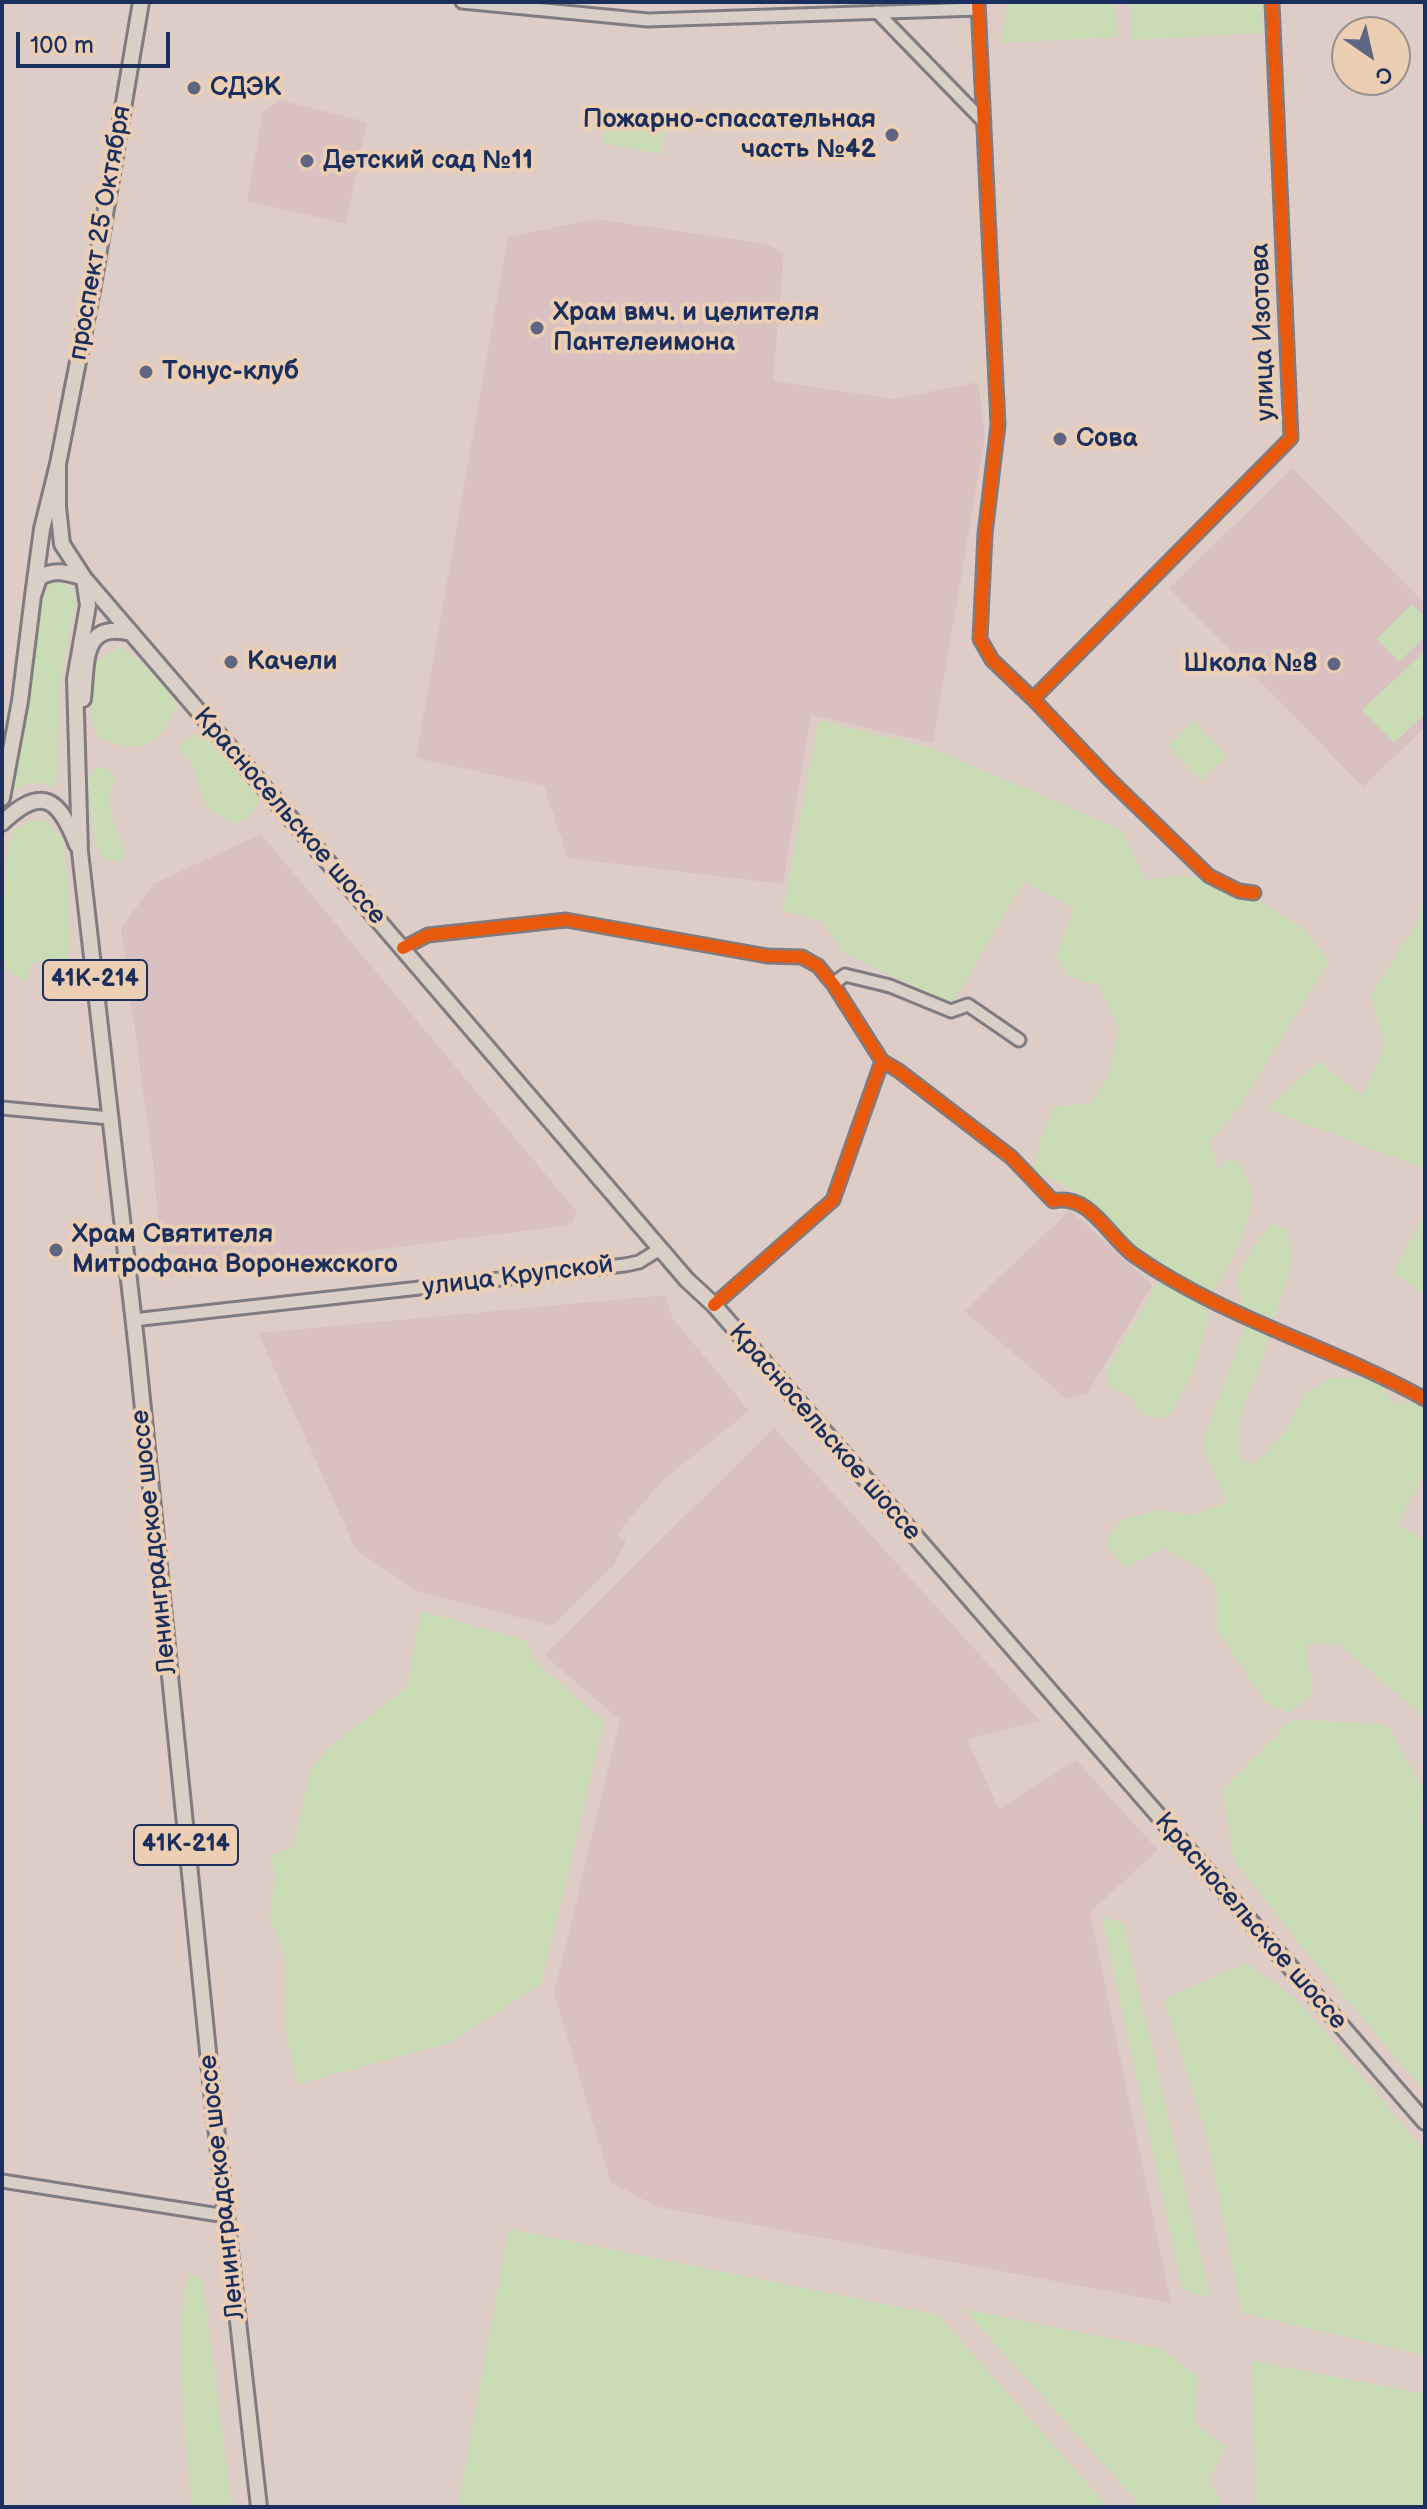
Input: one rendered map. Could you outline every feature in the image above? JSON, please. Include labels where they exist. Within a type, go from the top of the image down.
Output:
[{"type":"main road","name":"проспект 25 Октября","points":[[2,798],[20,701],[42,529],[93,285],[141,2]]},
{"type":"main road","name":"проспект 25 Октября","points":[[58,464],[62,544],[84,578]]},
{"type":"main road","points":[[32,600],[39,578],[48,573],[66,572],[84,578]]},
{"type":"main road","name":"Красносельское шоссе","points":[[84,578],[660,1249],[714,1305],[1425,2122]]},
{"type":"main road","name":"Ленинградское шоссе","points":[[84,578],[88,605],[75,679],[80,852],[259,2507]]},
{"type":"main road","points":[[76,747],[89,650],[94,637],[104,630],[131,633]]},
{"type":"main road","points":[[2,823],[15,810],[35,800],[49,802],[60,809],[80,852]]},
{"type":"street","points":[[462,2],[648,20],[877,12],[978,5],[998,425],[985,534],[980,639],[992,660],[1209,876],[1239,891],[1254,893]]},
{"type":"street","points":[[785,2],[785,16]]},
{"type":"street","points":[[853,13],[861,2]]},
{"type":"street","points":[[887,2],[896,11]]},
{"type":"street","name":"улица Изотова","points":[[1033,699],[1291,438],[1272,2]]},
{"type":"street","points":[[877,12],[984,122]]},
{"type":"street","points":[[403,948],[428,935],[566,920],[767,956],[802,957],[818,966],[833,984],[882,1061],[1011,1157],[1053,1201],[1062,1199],[1087,1207],[1132,1254],[1189,1289],[1425,1399]]},
{"type":"street","points":[[833,984],[845,975],[890,986],[951,1011],[968,1005],[1019,1040]]},
{"type":"street","points":[[714,1305],[833,1200],[882,1061]]},
{"type":"street","points":[[2,1108],[110,1118]]},
{"type":"street","name":"улица Крупской","points":[[133,1320],[625,1265],[639,1262],[660,1249]]},
{"type":"street","points":[[2,2181],[226,2216]]},
{"type":"shaded area","name":"Детский сад №11","points":[[280,100],[367,122],[346,224],[247,201],[263,112]]},
{"type":"shaded area","points":[[596,219],[767,244],[784,253],[773,381],[894,399],[978,382],[985,436],[933,743],[811,715],[783,884],[568,858],[544,786],[416,758],[508,237]]},
{"type":"shaded area","name":"Школа №8","points":[[1293,468],[1425,604],[1425,727],[1363,787],[1169,588]]},
{"type":"shaded area","points":[[261,834],[577,1212],[571,1225],[164,1277],[153,1162],[121,929],[153,884]]},
{"type":"shaded area","points":[[1070,1210],[1152,1285],[1088,1393],[1067,1399],[964,1311]]},
{"type":"shaded area","points":[[666,1295],[672,1317],[749,1411],[663,1480],[622,1528],[618,1536],[626,1541],[614,1565],[552,1626],[417,1591],[356,1550],[258,1333]]},
{"type":"shaded area","points":[[774,1428],[1040,1721],[967,1739],[999,1809],[1076,1760],[1158,1850],[1090,1912],[1171,2303],[658,2207],[611,2183],[554,1993],[620,1720],[544,1655]]},
{"type":"green space","points":[[1008,2],[1116,2],[1117,37],[1001,43]]},
{"type":"green space","points":[[1132,2],[1261,2],[1263,33],[1131,40]]},
{"type":"green space","points":[[609,110],[667,121],[661,154],[603,143]]},
{"type":"green space","points":[[57,582],[70,586],[76,600],[61,675],[56,787],[36,782],[13,789],[43,597],[50,585]]},
{"type":"green space","points":[[1412,604],[1425,617],[1425,637],[1399,662],[1377,639]]},
{"type":"green space","points":[[118,647],[151,671],[177,704],[161,733],[141,746],[125,746],[101,739],[91,718],[96,662]]},
{"type":"green space","points":[[1425,651],[1425,714],[1394,743],[1362,710]]},
{"type":"green space","points":[[819,720],[931,748],[1122,830],[1146,880],[1181,876],[1231,882],[1305,930],[1329,961],[1241,1104],[1210,1142],[1220,1174],[1224,1162],[1233,1158],[1245,1176],[1251,1191],[1249,1211],[1241,1239],[1205,1305],[1209,1316],[1194,1370],[1172,1413],[1164,1418],[1145,1416],[1129,1395],[1112,1389],[1105,1373],[1152,1293],[1164,1265],[1119,1233],[1072,1189],[1033,1170],[1042,1135],[1054,1107],[1091,1103],[1109,1074],[1119,1030],[1099,985],[1068,976],[1056,954],[1075,909],[1024,881],[952,1004],[842,952],[822,921],[783,911]]},
{"type":"green space","points":[[1194,721],[1227,756],[1201,780],[1168,746]]},
{"type":"green space","points":[[203,733],[259,797],[251,814],[234,824],[213,812],[204,801],[192,765],[179,746],[190,737]]},
{"type":"green space","points":[[96,767],[105,768],[115,776],[110,811],[126,855],[119,862],[101,854],[95,835],[88,780]]},
{"type":"green space","points":[[45,820],[63,839],[70,901],[66,973],[53,960],[33,963],[25,982],[6,967],[4,955],[8,860],[12,830],[29,822]]},
{"type":"green space","points":[[1425,896],[1425,1169],[1267,1109],[1318,1061],[1363,1096],[1385,1045],[1371,995],[1418,921]]},
{"type":"green space","points":[[1425,1214],[1425,1295],[1393,1273]]},
{"type":"green space","points":[[1272,1224],[1285,1228],[1291,1248],[1290,1267],[1240,1422],[1242,1462],[1255,1463],[1282,1436],[1306,1392],[1333,1378],[1371,1378],[1378,1382],[1395,1404],[1417,1402],[1425,1397],[1425,1471],[1397,1525],[1425,1541],[1425,1718],[1339,1644],[1308,1644],[1312,1690],[1308,1698],[1286,1713],[1265,1701],[1217,1630],[1217,1589],[1201,1568],[1163,1548],[1127,1567],[1118,1561],[1105,1543],[1121,1520],[1160,1510],[1190,1515],[1227,1503],[1202,1444],[1245,1327],[1237,1277],[1253,1247]]},
{"type":"green space","points":[[421,1611],[527,1641],[533,1660],[604,1722],[541,1984],[449,2043],[298,2084],[286,2033],[285,1957],[270,1918],[275,1877],[271,1856],[294,1846],[310,1771],[329,1747],[407,1687]]},
{"type":"green space","points":[[1292,1719],[1387,1725],[1424,1790],[1419,1822],[1425,1828],[1425,2092],[1302,1947],[1234,1860],[1223,1790]]},
{"type":"green space","points":[[1102,1917],[1123,1923],[1210,2297],[1183,2290]]},
{"type":"green space","points":[[1246,1963],[1297,2000],[1425,2151],[1425,2355],[1242,2313],[1207,2136],[1164,1999]]},
{"type":"green space","points":[[509,2229],[938,2315],[1108,2507],[458,2507]]},
{"type":"green space","points":[[190,2273],[202,2279],[232,2507],[192,2507],[181,2352],[184,2293]]},
{"type":"green space","points":[[964,2309],[1162,2349],[1197,2376],[1196,2425],[1226,2447],[1208,2480],[1223,2507],[1142,2507]]},
{"type":"green space","points":[[1252,2361],[1425,2394],[1425,2507],[1256,2507]]},
{"type":"cycle path","points":[[978,2],[998,425],[985,534],[980,639],[992,660],[1209,876],[1239,891],[1254,893]]},
{"type":"cycle path","points":[[1033,699],[1291,438],[1272,2]]},
{"type":"cycle path","points":[[403,948],[428,935],[566,920],[767,956],[802,957],[818,966],[882,1061],[833,1200],[714,1305]]},
{"type":"cycle path","points":[[882,1061],[1011,1157],[1053,1201],[1066,1200],[1089,1210],[1125,1248],[1169,1278],[1425,1399]]},
{"type":"place","name":"СДЭК","points":[[194,88]]},
{"type":"place","name":"Пожарно-спасательная часть №42","points":[[892,135]]},
{"type":"place","name":"Детский сад №11","points":[[307,161]]},
{"type":"place","name":"Храм вмч. и целителя Пантелеимона","points":[[537,328]]},
{"type":"place","name":"Тонус-клуб","points":[[146,372]]},
{"type":"place","name":"Сова","points":[[1060,439]]},
{"type":"place","name":"Качели","points":[[231,662]]},
{"type":"place","name":"Школа №8","points":[[1334,664]]},
{"type":"place","name":"Храм Святителя Митрофана Воронежского","points":[[56,1250]]}]
